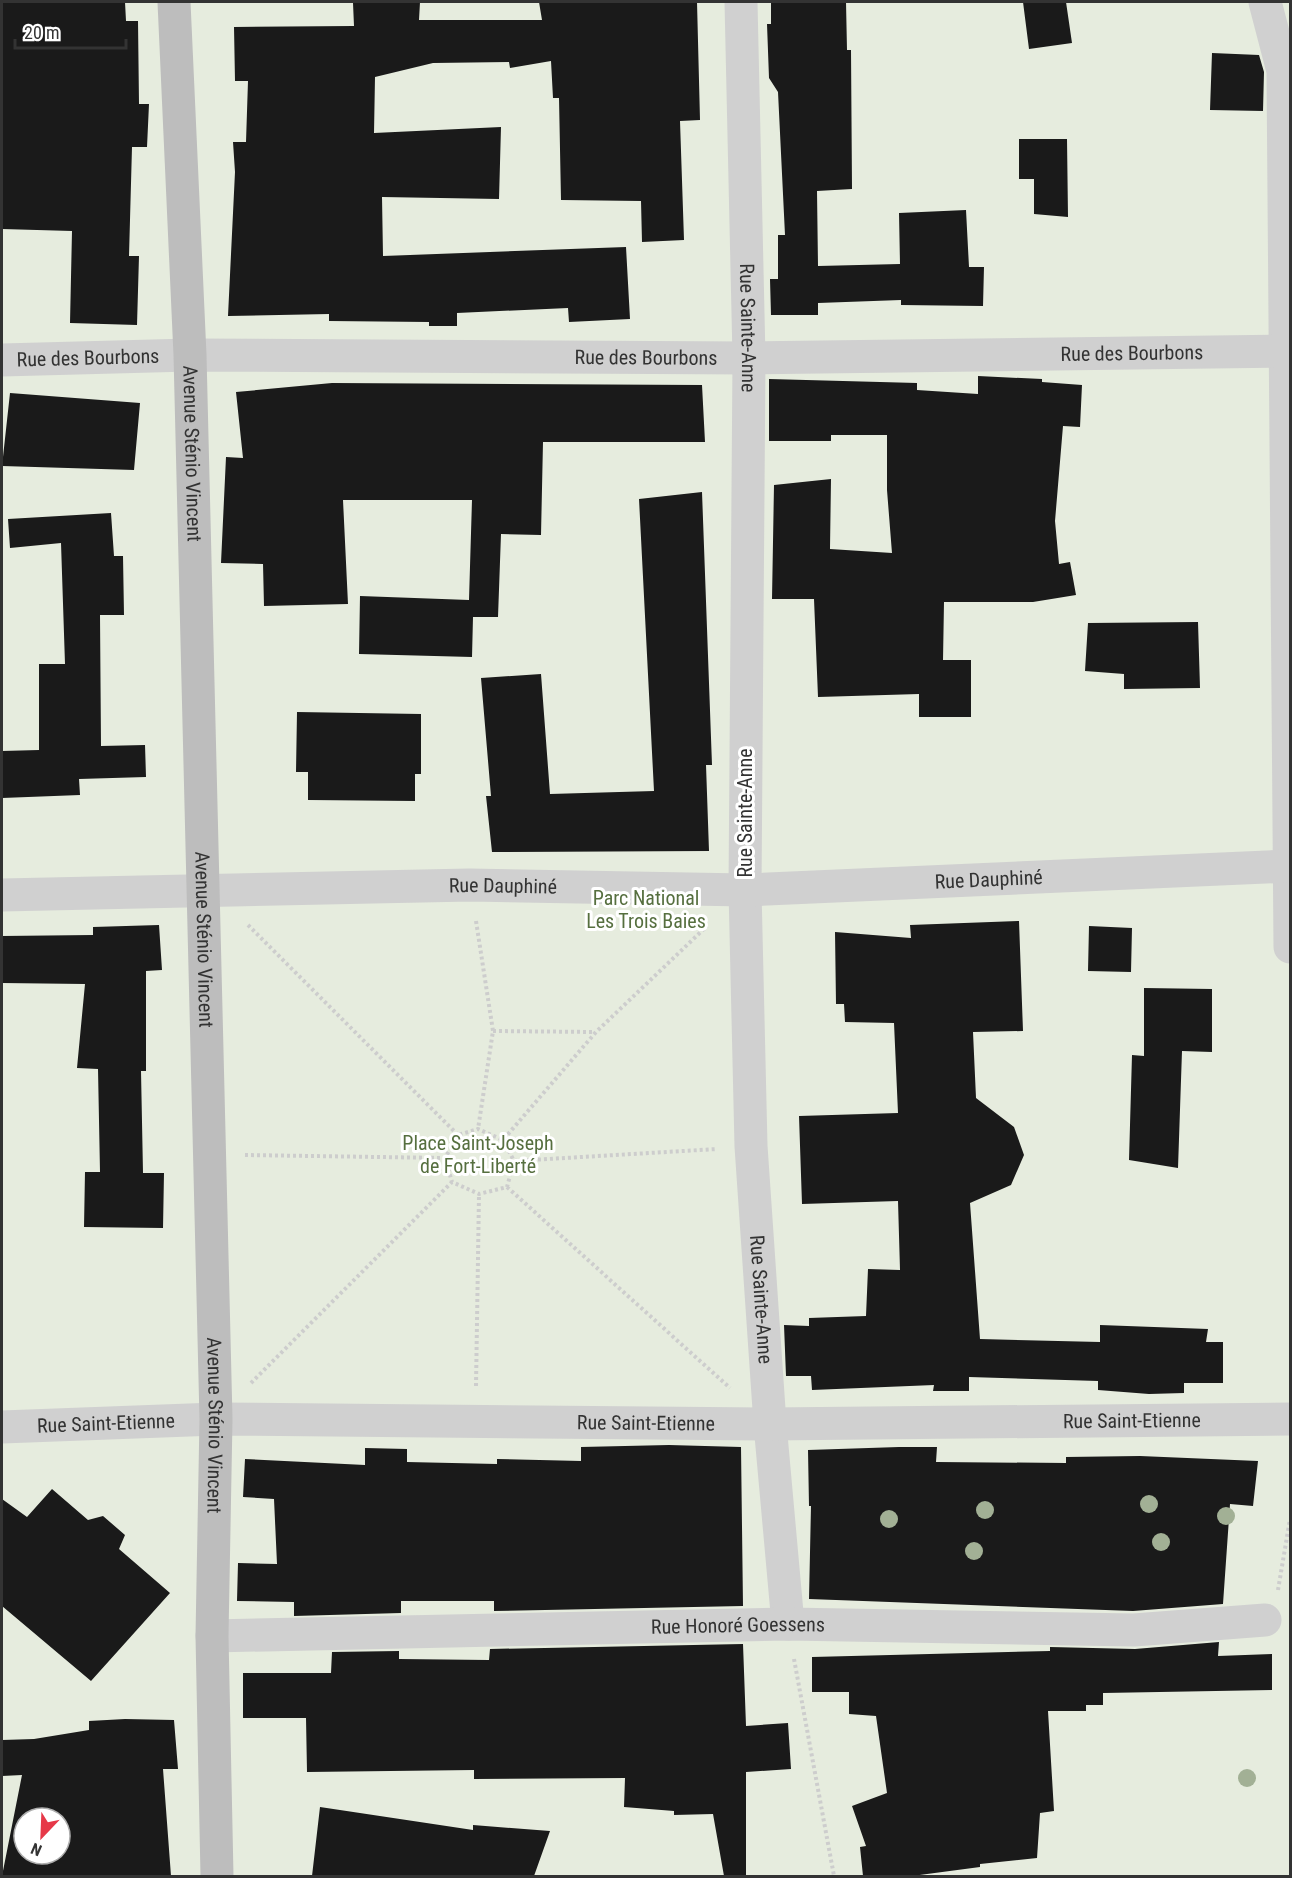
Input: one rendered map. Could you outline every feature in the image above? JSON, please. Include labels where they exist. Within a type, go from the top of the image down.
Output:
[{"type":"street","name":"Avenue Sténio Vincent","points":[[174,2],[190,355],[216,1419],[212,1636],[217,1876]]},
{"type":"street","name":"Rue Sainte-Anne","points":[[741,2],[749,358],[745,891],[751,1146],[770,1424],[788,1624]]},
{"type":"street","points":[[1265,2],[1283,71],[1290,947]]},
{"type":"street","name":"Rue des Bourbons","points":[[2,360],[190,355],[749,358],[1287,351]]},
{"type":"street","name":"Rue Dauphiné","points":[[2,895],[470,885],[745,891],[1290,866]]},
{"type":"street","name":"Rue Saint-Etienne","points":[[2,1427],[216,1419],[770,1424],[1290,1419]]},
{"type":"street","name":"Rue Honoré Goessens","points":[[212,1636],[788,1624],[1134,1630],[1265,1620]]},
{"type":"path","points":[[470,885],[493,1031],[478,1129]]},
{"type":"path","points":[[202,889],[248,925],[458,1135]]},
{"type":"path","points":[[503,1140],[596,1032],[745,891]]},
{"type":"path","points":[[493,1031],[596,1032]]},
{"type":"path","points":[[478,1129],[503,1140],[514,1161],[507,1187],[479,1194],[452,1182],[445,1158],[458,1135],[478,1129]]},
{"type":"path","points":[[514,1161],[751,1146]]},
{"type":"path","points":[[240,1155],[445,1158]]},
{"type":"path","points":[[216,1419],[452,1182]]},
{"type":"path","points":[[507,1187],[770,1424]]},
{"type":"path","points":[[476,1420],[479,1194]]},
{"type":"path","points":[[1265,1620],[1276,1604],[1290,1519]]},
{"type":"path","points":[[788,1624],[834,1876]]},
{"type":"green space","name":"Parc National Les Trois Baies","points":[[2,2],[1290,2],[1290,1876],[2,1876]]},
{"type":"building","points":[[2,2],[125,2],[126,21],[138,21],[139,104],[149,104],[147,147],[132,147],[129,256],[139,256],[137,325],[70,323],[72,231],[2,229]]},
{"type":"building","points":[[420,2],[419,20],[542,20],[539,2],[697,2],[700,120],[680,121],[684,240],[642,242],[641,201],[561,200],[559,98],[553,98],[551,61],[510,68],[509,62],[433,63],[375,77],[374,133],[501,127],[499,199],[382,197],[383,256],[626,247],[630,319],[569,322],[568,308],[457,313],[457,326],[429,326],[429,322],[329,321],[329,314],[228,316],[235,172],[233,142],[246,142],[248,81],[235,81],[234,27],[354,26],[353,3]]},
{"type":"building","points":[[771,2],[846,2],[847,50],[851,50],[852,189],[817,191],[818,266],[900,264],[899,213],[966,210],[969,267],[984,267],[983,306],[901,305],[901,300],[818,303],[818,315],[771,315],[770,279],[778,279],[778,235],[785,235],[778,92],[769,78],[767,24],[771,24]]},
{"type":"building","points":[[1023,2],[1066,2],[1072,43],[1029,49]]},
{"type":"building","points":[[1212,53],[1259,55],[1264,72],[1263,111],[1210,110]]},
{"type":"building","points":[[1019,139],[1067,139],[1068,217],[1034,214],[1034,179],[1019,179]]},
{"type":"building","points":[[978,376],[1042,379],[1042,382],[1082,385],[1080,427],[1063,426],[1055,521],[1059,564],[1070,562],[1076,595],[1033,602],[944,602],[943,660],[971,660],[971,717],[919,717],[919,694],[818,697],[814,599],[772,599],[774,485],[831,479],[830,549],[892,553],[887,490],[887,435],[831,435],[831,441],[769,441],[769,379],[917,383],[917,390],[978,394]]},
{"type":"building","points":[[332,383],[702,385],[705,442],[543,442],[541,535],[501,534],[498,617],[473,617],[472,657],[359,654],[360,596],[469,600],[472,500],[343,500],[348,604],[264,606],[263,564],[221,563],[226,457],[243,458],[236,392]]},
{"type":"building","points":[[10,393],[140,403],[134,470],[2,466]]},
{"type":"building","points":[[702,492],[712,765],[706,765],[709,851],[492,852],[486,796],[491,796],[481,678],[541,674],[550,794],[654,791],[639,499]]},
{"type":"building","points":[[111,513],[114,556],[123,556],[124,615],[100,615],[101,746],[145,745],[146,777],[79,779],[80,795],[2,798],[2,751],[39,750],[39,664],[65,664],[61,543],[10,548],[8,519]]},
{"type":"building","points":[[1198,622],[1200,688],[1124,689],[1124,674],[1085,671],[1088,623]]},
{"type":"building","points":[[297,712],[421,714],[421,774],[415,774],[415,801],[308,800],[308,772],[296,772]]},
{"type":"building","points":[[1019,921],[1023,1031],[973,1032],[976,1098],[1014,1127],[1024,1155],[1011,1185],[970,1203],[980,1339],[1100,1342],[1100,1325],[1208,1329],[1206,1342],[1223,1342],[1223,1383],[1184,1383],[1184,1393],[1149,1394],[1098,1390],[1098,1381],[969,1377],[969,1391],[933,1391],[934,1385],[812,1390],[811,1376],[786,1376],[784,1325],[809,1326],[809,1318],[866,1316],[868,1269],[900,1270],[898,1201],[802,1204],[799,1116],[898,1113],[894,1023],[845,1022],[844,1004],[836,1004],[835,932],[911,938],[910,925]]},
{"type":"building","points":[[159,925],[162,970],[146,971],[146,1071],[141,1071],[143,1173],[164,1173],[163,1228],[84,1227],[85,1172],[100,1172],[98,1069],[77,1068],[85,984],[2,983],[2,936],[93,935],[93,927]]},
{"type":"building","points":[[1089,926],[1132,928],[1131,972],[1088,971]]},
{"type":"building","points":[[1144,988],[1212,989],[1212,1052],[1182,1051],[1178,1168],[1129,1160],[1132,1055],[1144,1056]]},
{"type":"building","points":[[669,1445],[741,1447],[743,1606],[494,1611],[494,1601],[401,1601],[401,1613],[294,1616],[294,1602],[237,1601],[238,1563],[277,1564],[274,1499],[243,1497],[245,1459],[365,1465],[365,1448],[407,1449],[407,1462],[497,1464],[497,1459],[581,1461],[581,1447]]},
{"type":"building","points":[[937,1447],[936,1462],[1066,1463],[1066,1457],[1140,1456],[1258,1461],[1253,1506],[1230,1504],[1223,1604],[1133,1611],[809,1599],[811,1506],[809,1506],[808,1450]]},
{"type":"building","points":[[52,1489],[88,1520],[103,1516],[125,1535],[119,1549],[170,1593],[91,1681],[2,1606],[2,1499],[27,1517]]},
{"type":"building","points":[[1219,1642],[1218,1656],[1272,1654],[1272,1690],[1103,1693],[1103,1705],[1086,1705],[1086,1711],[1048,1711],[1054,1811],[1040,1813],[1037,1858],[980,1864],[980,1867],[912,1876],[863,1876],[860,1847],[866,1846],[852,1806],[887,1793],[876,1716],[849,1714],[849,1692],[812,1692],[812,1657],[1050,1651],[1050,1647],[1135,1649]]},
{"type":"building","points":[[743,1644],[746,1726],[788,1723],[791,1769],[746,1772],[746,1876],[724,1876],[713,1814],[674,1815],[674,1811],[624,1807],[625,1778],[474,1779],[474,1770],[307,1772],[306,1718],[243,1718],[243,1673],[331,1673],[332,1652],[399,1651],[399,1659],[489,1660],[490,1649]]},
{"type":"building","points":[[174,1720],[178,1769],[163,1769],[171,1876],[2,1876],[12,1826],[12,1866],[72,1866],[72,1806],[16,1806],[22,1775],[2,1776],[2,1740],[34,1739],[89,1730],[89,1721]]},
{"type":"building","points":[[320,1807],[473,1830],[473,1825],[550,1831],[534,1876],[312,1876]]},
{"type":"park label","name":"Place Saint-Joseph de Fort-Liberté","points":[[478,1154]]}]
